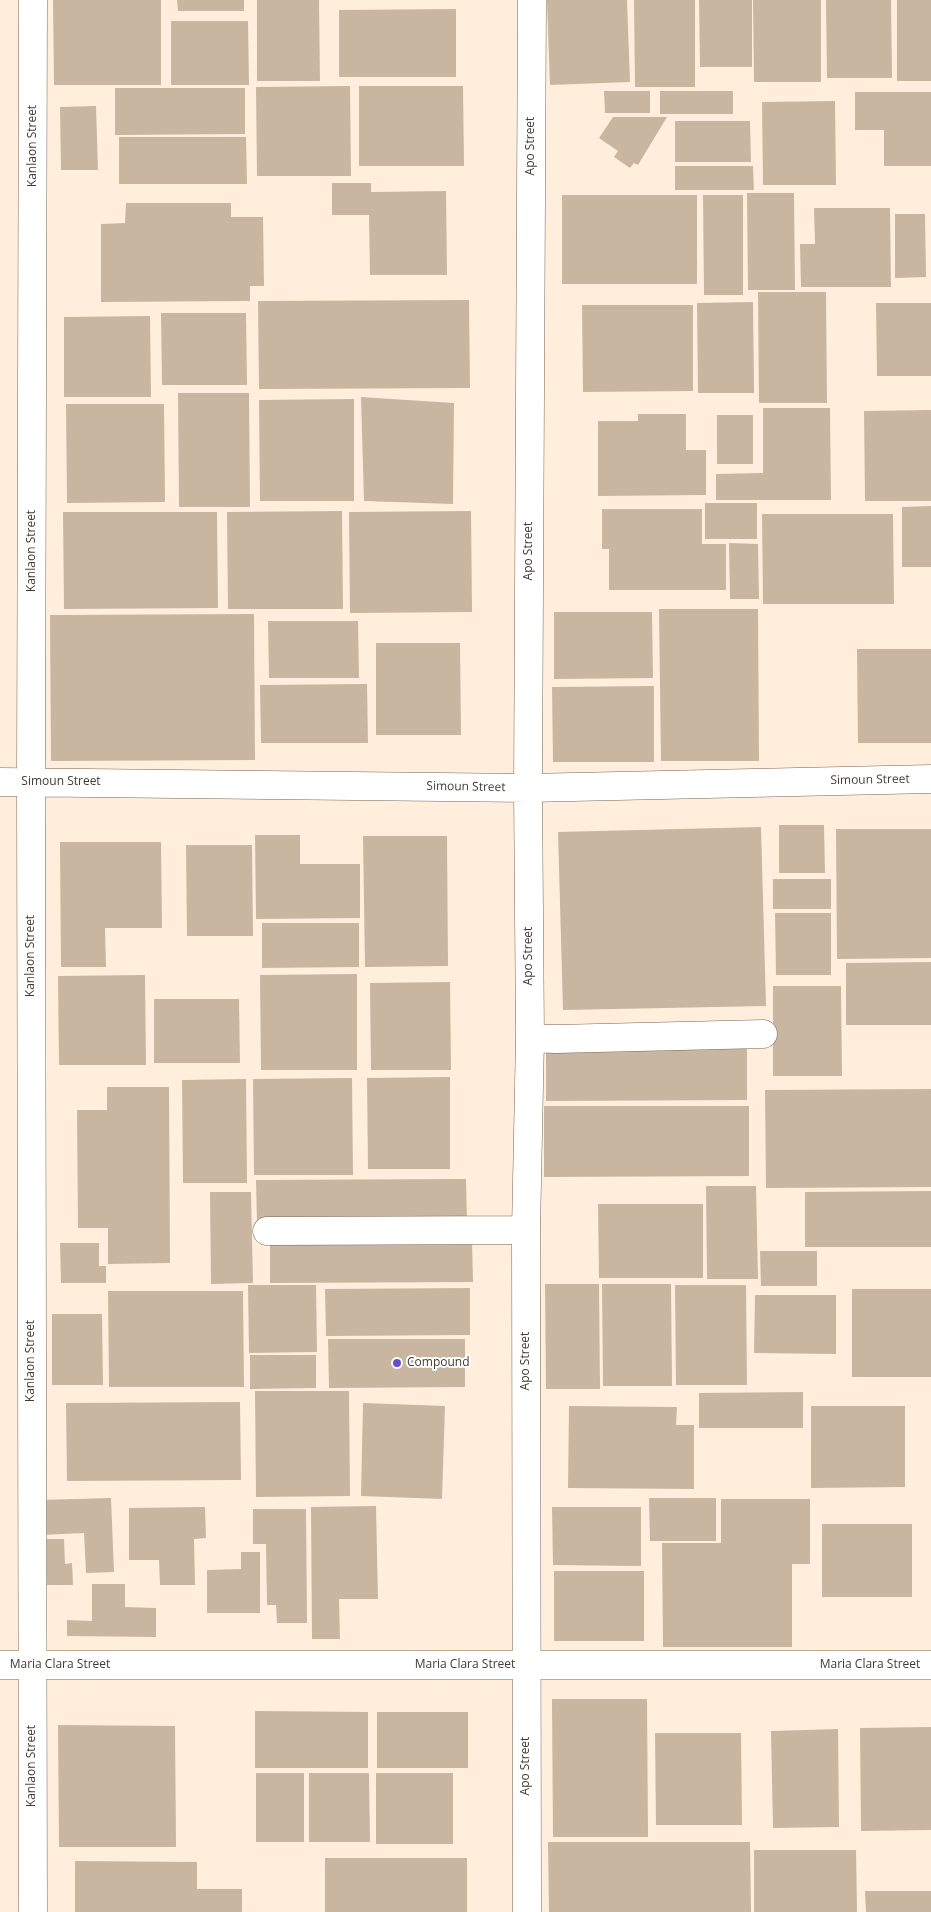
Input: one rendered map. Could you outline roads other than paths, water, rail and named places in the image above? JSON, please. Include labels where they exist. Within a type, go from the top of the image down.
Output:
[{"type":"street","name":"Kanlaon Street","points":[[33,0],[31,781],[31,1665],[33,1912]]},
{"type":"street","name":"Apo Street","points":[[527,1912],[526,1230],[530,1038],[528,788],[532,0]]},
{"type":"street","name":"Simoun Street","points":[[0,782],[528,788],[931,779]]},
{"type":"street","points":[[530,1038],[763,1034]]},
{"type":"street","points":[[267,1231],[526,1230]]},
{"type":"street","name":"Maria Clara Street","points":[[0,1665],[931,1665]]},
{"type":"place","name":"Compound","points":[[397,1363]]}]
